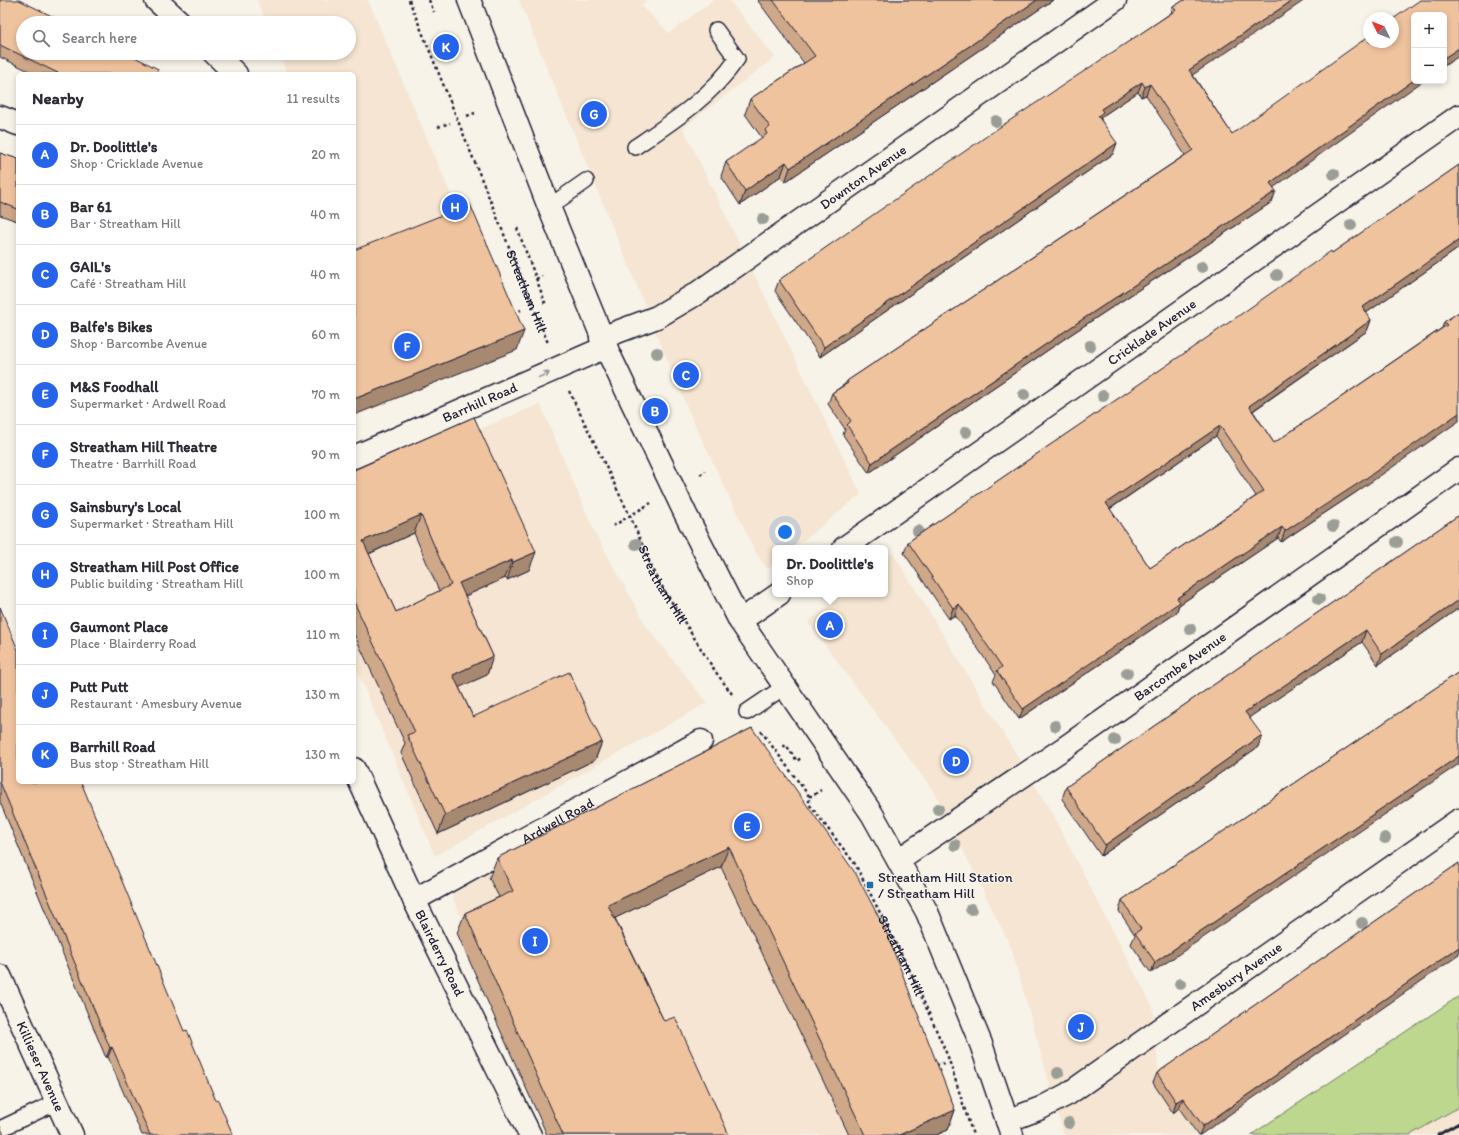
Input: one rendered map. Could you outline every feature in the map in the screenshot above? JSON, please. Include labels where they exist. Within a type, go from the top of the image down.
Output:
[{"type":"main road","points":[[156,0],[173,16]]},
{"type":"main road","points":[[469,0],[549,207],[604,343],[680,502],[740,621],[784,687],[817,732],[843,774],[872,814],[927,912],[948,958],[981,1044],[1009,1128]]},
{"type":"main road","name":"Downton Avenue","points":[[604,343],[657,317],[696,294],[1115,0]]},
{"type":"main road","points":[[221,60],[234,72]]},
{"type":"main road","name":"Cricklade Avenue","points":[[848,545],[1459,116]]},
{"type":"main road","points":[[0,117],[16,123]]},
{"type":"main road","name":"Barrhill Road","points":[[356,456],[558,369],[604,343]]},
{"type":"main road","name":"Barcombe Avenue","points":[[898,860],[1067,746],[1459,468]]},
{"type":"main road","points":[[740,621],[775,597]]},
{"type":"main road","name":"Ardwell Road","points":[[414,900],[701,741]]},
{"type":"main road","name":"Blairderry Road","points":[[356,773],[414,900],[530,1135]]},
{"type":"main road","name":"Amesbury Avenue","points":[[1009,1128],[1041,1108],[1068,1094],[1459,820]]},
{"type":"main road","name":"Killieser Avenue","points":[[0,976],[72,1135]]},
{"type":"lane","points":[[635,147],[681,116],[726,76],[737,59],[716,30]]},
{"type":"lane","points":[[549,207],[586,181]]},
{"type":"lane","points":[[747,712],[784,687]]},
{"type":"lane","points":[[0,1129],[57,1102]]},
{"type":"path","name":"Streatham Hill","points":[[410,0],[558,369],[630,516],[656,578],[715,671],[809,796],[809,804],[855,864],[912,976],[948,1057],[973,1135]]},
{"type":"path","points":[[429,0],[434,12]]},
{"type":"path","points":[[467,116],[474,113]]},
{"type":"path","points":[[438,127],[450,123]]},
{"type":"path","points":[[517,228],[545,302],[541,303]]},
{"type":"path","points":[[536,279],[542,276]]},
{"type":"path","points":[[511,314],[521,310]]},
{"type":"path","points":[[700,475],[705,471]]},
{"type":"path","points":[[613,526],[654,502]]},
{"type":"path","points":[[783,747],[786,745],[797,761],[803,757]]},
{"type":"path","points":[[809,796],[812,796],[821,790]]},
{"type":"path","points":[[930,1068],[944,1063]]},
{"type":"shaded area","points":[[257,0],[368,0],[517,350],[356,416],[356,72],[286,72],[282,60],[356,60],[356,16],[264,16]]},
{"type":"shaded area","points":[[519,0],[647,0],[641,5],[669,33],[714,0],[729,0],[775,57],[683,128],[861,494],[798,545],[772,545],[772,566],[768,569],[756,553],[689,412]]},
{"type":"shaded area","points":[[540,404],[595,533],[647,627],[707,703],[435,856],[356,668],[356,482]]},
{"type":"shaded area","points":[[893,553],[1050,810],[1153,1008],[1159,1078],[1196,1135],[1064,1135],[1011,947],[935,793],[808,622],[839,597],[888,597],[888,557]]},
{"type":"shaded area","points":[[739,742],[891,980],[945,1135],[553,1135],[451,893]]},
{"type":"shaded area","points":[[1459,1107],[1459,1135],[1410,1135]]},
{"type":"green space","points":[[1459,996],[1459,1107],[1410,1135],[1251,1135]]},
{"type":"building","points":[[0,0],[19,0],[52,16],[16,16],[16,53],[0,45]]},
{"type":"building","points":[[773,0],[1037,0],[790,168],[786,162],[745,191],[726,162],[767,134],[765,130],[770,127],[750,99],[815,56]]},
{"type":"building","points":[[1184,0],[1293,0],[1189,70],[1232,134],[1363,40],[1363,48],[1399,48],[1399,15],[1420,0],[1459,0],[1459,48],[1447,56],[1447,12],[1411,12],[1411,82],[1270,183],[1276,191],[1074,325],[872,463],[847,425],[851,421],[832,393],[848,383],[847,381],[1193,150],[1150,84],[1145,87],[1142,82],[1101,109],[1103,112],[1098,116],[1117,143],[824,347],[779,280],[997,129],[1176,10],[1173,7]]},
{"type":"building","points":[[31,60],[141,60],[158,69],[157,72],[56,72]]},
{"type":"building","points":[[0,153],[16,158],[16,208],[0,202]]},
{"type":"building","points":[[1459,165],[1459,240],[1363,307],[1371,320],[1249,406],[1274,443],[1447,325],[1444,322],[1459,312],[1459,413],[1362,481],[1285,531],[1282,527],[1177,598],[1180,602],[1023,709],[997,671],[1002,667],[959,604],[953,608],[908,542],[1214,333],[1331,251],[1332,253]],"holes":[[[1220,426],[1264,491],[1150,568],[1106,503]]]},
{"type":"building","points":[[470,204],[524,331],[356,398],[356,249]]},
{"type":"building","points":[[474,417],[536,552],[513,562],[512,560],[459,583],[493,656],[453,675],[473,717],[569,672],[602,742],[445,815],[407,735],[415,732],[356,606],[356,469]],"holes":[[[421,515],[451,585],[396,612],[363,541]]]},
{"type":"building","points":[[1459,515],[1459,600],[1382,654],[1366,630],[1245,712],[1262,735],[1105,845],[1066,787]]},
{"type":"building","points":[[0,607],[16,645],[16,784],[82,784],[184,1031],[187,1030],[216,1101],[218,1100],[233,1135],[150,1135],[112,1047],[110,1048],[0,782]]},
{"type":"building","points":[[1459,672],[1459,756],[1155,962],[1135,933],[1141,929],[1122,900]]},
{"type":"building","points":[[752,728],[856,874],[885,929],[955,1110],[899,1135],[865,1135],[729,847],[608,905],[664,1021],[675,1017],[729,1135],[563,1135],[465,913],[513,891],[497,858]]},
{"type":"building","points":[[1459,863],[1459,947],[1203,1126],[1183,1098],[1176,1102],[1157,1073]]},
{"type":"building","points":[[0,1126],[4,1135],[0,1135]]},
{"type":"railway","points":[[1438,1135],[1459,1123]]},
{"type":"place","name":"Barrhill Road","points":[[446,47]]},
{"type":"place","name":"Sainsbury's Local","points":[[594,114]]},
{"type":"place","name":"Streatham Hill Post Office","points":[[455,207]]},
{"type":"place","name":"Streatham Hill Theatre","points":[[407,346]]},
{"type":"place","name":"GAIL's","points":[[686,375]]},
{"type":"place","name":"Bar 61","points":[[655,411]]},
{"type":"place","name":"Dr. Doolittle's","points":[[830,625]]},
{"type":"place","name":"Balfe's Bikes","points":[[956,761]]},
{"type":"place","name":"M&S Foodhall","points":[[747,826]]},
{"type":"place","name":"Streatham Hill Station / Streatham Hill","points":[[870,885]]},
{"type":"place","name":"Gaumont Place","points":[[535,941]]},
{"type":"place","name":"Putt Putt","points":[[1081,1027]]}]
